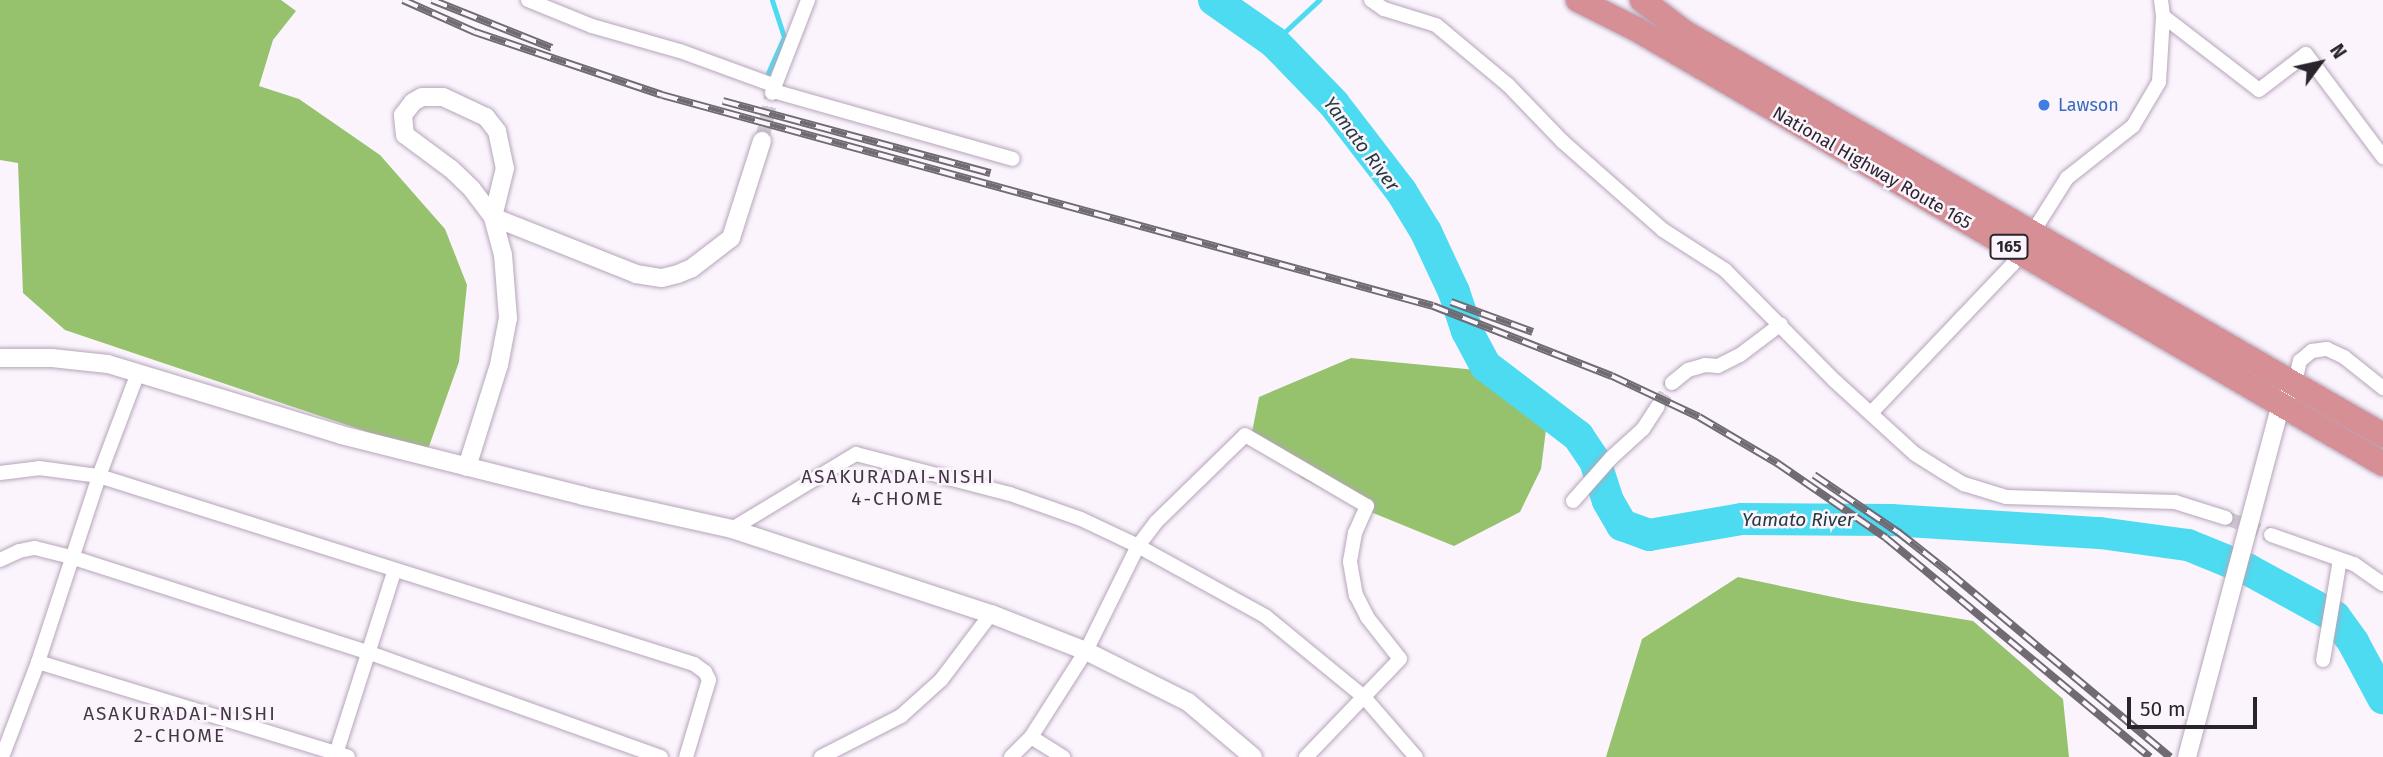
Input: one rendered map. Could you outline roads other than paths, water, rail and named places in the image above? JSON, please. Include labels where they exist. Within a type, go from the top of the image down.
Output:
[{"type":"highway","name":"National Highway Route 165","points":[[1578,0],[1636,30],[2383,464]]},
{"type":"highway","name":"National Highway Route 165","points":[[1642,0],[1684,32],[2383,435]]},
{"type":"street","points":[[528,0],[592,26],[680,51],[773,89],[1013,159]]},
{"type":"street","points":[[773,89],[808,0]]},
{"type":"street","points":[[1371,0],[1384,9],[1436,25],[1508,85],[1562,141],[1663,230],[1725,270],[1818,364],[1916,454],[1942,471],[1964,484],[2006,497],[2175,502],[2226,518]]},
{"type":"street","points":[[1871,412],[2020,254],[2067,178],[2133,126],[2159,82],[2164,16],[2161,0]]},
{"type":"street","points":[[2164,16],[2259,90],[2306,54],[2383,157]]},
{"type":"street","points":[[467,467],[499,365],[508,318],[503,255],[493,217],[451,169],[405,135],[404,115],[412,102],[422,97],[443,97],[486,117],[497,131],[505,168],[493,217]]},
{"type":"street","points":[[493,217],[636,274],[662,278],[678,274],[692,268],[731,238],[762,141]]},
{"type":"street","points":[[1672,383],[1688,370],[1705,365],[1718,366],[1740,355],[1781,324]]},
{"type":"street","points":[[2187,757],[2281,404],[2295,382],[2300,361],[2312,351],[2327,349],[2344,357],[2383,388]]},
{"type":"street","points":[[0,358],[52,358],[108,364],[341,435],[583,496],[732,529],[991,614],[1086,650],[1188,702],[1253,757]]},
{"type":"street","points":[[2,757],[38,662],[99,476],[138,373]]},
{"type":"street","points":[[1573,501],[1611,458],[1643,429],[1658,406]]},
{"type":"street","points":[[1011,757],[1031,737],[1086,650],[1138,546],[1156,522],[1245,435],[1367,506],[1355,533],[1350,562],[1356,595],[1367,617],[1400,659],[1306,757]]},
{"type":"street","points":[[732,529],[856,454],[1010,494],[1081,519],[1138,546],[1265,616],[1364,697],[1416,757]]},
{"type":"street","points":[[0,473],[39,468],[99,476],[394,572],[694,664],[705,672],[709,680],[686,757]]},
{"type":"street","points":[[2271,535],[2354,564],[2383,584]]},
{"type":"street","points":[[0,560],[19,551],[35,548],[71,557],[369,653],[661,757]]},
{"type":"street","points":[[2323,660],[2340,560]]},
{"type":"street","points":[[38,662],[340,756],[394,572]]},
{"type":"street","points":[[823,757],[901,716],[941,680],[991,614]]},
{"type":"street","points":[[1031,737],[1063,757]]},
{"type":"waterway","points":[[768,73],[784,37],[772,0]]},
{"type":"waterway","name":"Yamato River","points":[[1214,0],[1274,42],[1334,104],[1401,191],[1426,232],[1454,292],[1467,331],[1486,366],[1578,436],[1595,461],[1608,501],[1622,525],[1649,535],[1742,519],[1891,520],[2100,533],[2188,545],[2247,569],[2335,617],[2353,642],[2383,698]]},
{"type":"waterway","points":[[1274,42],[1319,0]]},
{"type":"tunnel","points":[[762,141],[772,93]]},
{"type":"tunnel","points":[[1658,406],[1672,383]]},
{"type":"tunnel","points":[[2226,518],[2271,535]]},
{"type":"railway","points":[[403,0],[475,32],[662,95],[1433,306],[1612,376],[1699,417],[1777,463],[1886,538],[2150,757]]},
{"type":"railway","points":[[432,0],[552,48]]},
{"type":"railway","points":[[723,101],[990,173]]},
{"type":"railway","points":[[1451,302],[1533,332]]},
{"type":"railway","points":[[1814,475],[1898,532],[1950,573],[2170,757]]},
{"type":"place","name":"Lawson","points":[[2044,105]]},
{"type":"district","name":"ASAKURADAI-NISHI 4-CHOME","points":[[898,488]]},
{"type":"district","name":"ASAKURADAI-NISHI 2-CHOME","points":[[180,725]]}]
